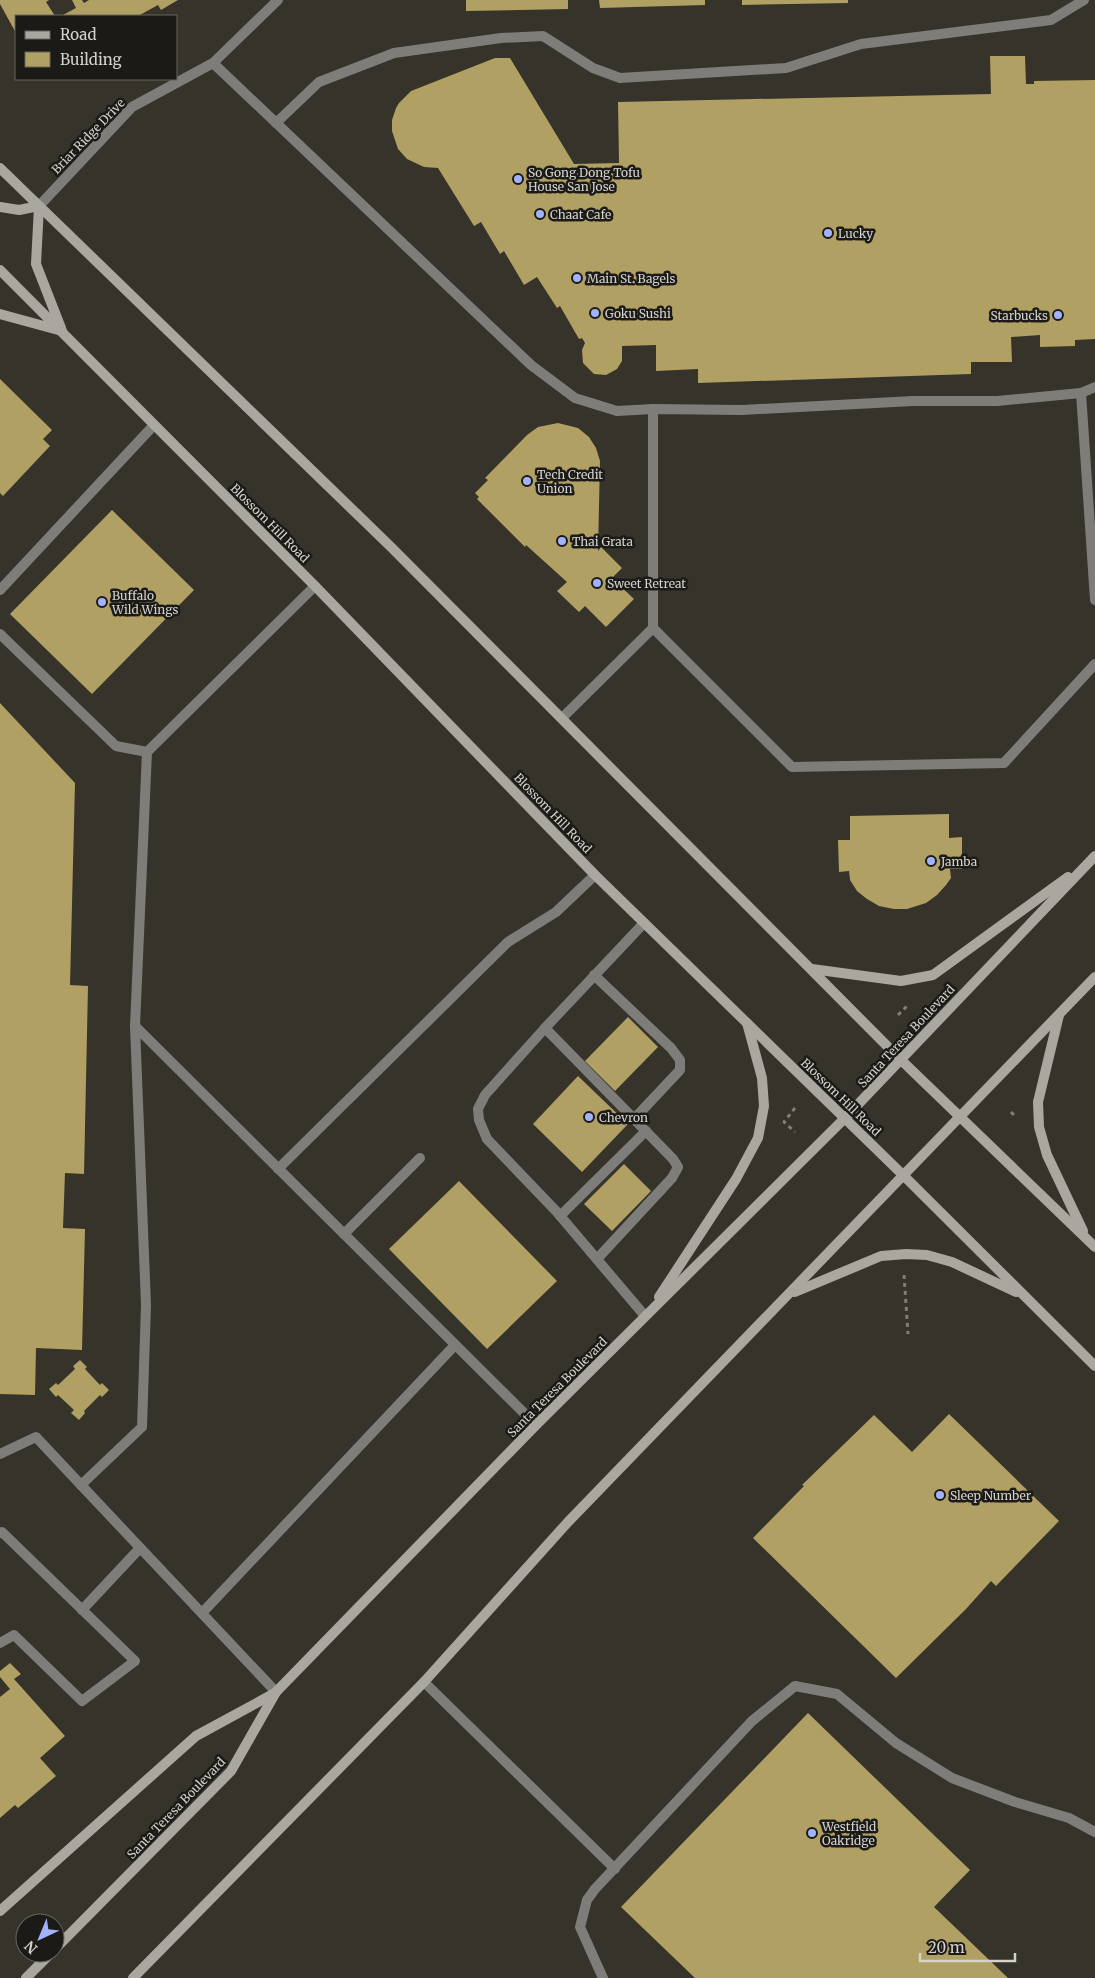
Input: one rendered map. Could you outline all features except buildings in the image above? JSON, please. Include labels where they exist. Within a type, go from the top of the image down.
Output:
[{"type":"main road","points":[[0,168],[391,546],[900,1059],[1095,1247]]},
{"type":"main road","points":[[0,207],[19,210],[39,206]]},
{"type":"main road","points":[[39,206],[36,264],[63,332]]},
{"type":"main road","name":"Blossom Hill Road","points":[[0,270],[315,586],[594,874],[845,1118],[1095,1366]]},
{"type":"main road","points":[[0,314],[63,332]]},
{"type":"main road","points":[[812,969],[900,981],[933,975],[1093,858]]},
{"type":"main road","name":"Santa Teresa Boulevard","points":[[65,1939],[231,1771],[276,1692],[536,1425],[845,1118],[1093,858]]},
{"type":"main road","points":[[133,1978],[424,1682],[568,1522],[1095,977]]},
{"type":"main road","points":[[1059,1014],[1038,1102],[1039,1127],[1047,1155],[1085,1237]]},
{"type":"main road","points":[[647,1315],[736,1178],[758,1138],[764,1106],[762,1078],[747,1022]]},
{"type":"main road","points":[[790,1294],[881,1256],[906,1254],[927,1255],[952,1262],[1023,1295]]},
{"type":"main road","points":[[0,1911],[196,1736],[276,1692]]},
{"type":"main road","points":[[26,1978],[41,1963]]},
{"type":"street","name":"Briar Ridge Drive","points":[[39,206],[132,107],[213,63],[278,0]]},
{"type":"street","points":[[276,123],[319,82],[394,53],[501,38],[543,36],[593,68],[620,78],[786,68],[861,44],[1051,20],[1084,0]]},
{"type":"street","points":[[213,63],[531,365],[575,398],[617,411],[742,410],[913,401],[997,402],[1081,393],[1095,387]]},
{"type":"street","points":[[1081,393],[1095,600]]},
{"type":"street","points":[[562,718],[653,628],[654,410]]},
{"type":"street","points":[[0,590],[154,425]]},
{"type":"street","points":[[81,1486],[142,1427],[146,1305],[135,1026],[147,752],[315,586]]},
{"type":"street","points":[[653,628],[792,767],[1004,763],[1095,664]]},
{"type":"street","points":[[0,634],[116,746],[147,752]]},
{"type":"street","points":[[278,1169],[508,942],[556,912],[594,874]]},
{"type":"street","points":[[644,923],[544,1028],[485,1095],[478,1109],[479,1120],[487,1138],[560,1216],[647,1315]]},
{"type":"street","points":[[594,975],[671,1048],[680,1060],[680,1070],[634,1120]]},
{"type":"street","points":[[135,1026],[536,1425]]},
{"type":"street","points":[[544,1028],[673,1159],[678,1167],[672,1178],[597,1259]]},
{"type":"street","points":[[560,1216],[646,1131]]},
{"type":"street","points":[[344,1234],[420,1158]]},
{"type":"street","points":[[202,1613],[455,1345]]},
{"type":"street","points":[[0,1454],[36,1437],[276,1692]]},
{"type":"street","points":[[0,1533],[2,1532],[135,1661],[82,1702],[14,1636],[0,1643]]},
{"type":"street","points":[[82,1610],[140,1548]]},
{"type":"street","points":[[424,1682],[615,1869]]},
{"type":"street","points":[[603,1978],[580,1927],[587,1900],[595,1889],[752,1722],[794,1686],[837,1694],[896,1743],[952,1778],[1016,1802],[1069,1818],[1095,1832]]},
{"type":"path","points":[[906,1002],[911,1010]]},
{"type":"path","points":[[898,1015],[908,1006]]},
{"type":"path","points":[[795,1108],[784,1122],[795,1132]]},
{"type":"path","points":[[904,1272],[908,1334]]},
{"type":"place","name":"So Gong Dong Tofu House San Jose","points":[[518,179]]},
{"type":"place","name":"Chaat Cafe","points":[[540,214]]},
{"type":"place","name":"Lucky","points":[[828,233]]},
{"type":"place","name":"Main St. Bagels","points":[[577,278]]},
{"type":"place","name":"Goku Sushi","points":[[595,313]]},
{"type":"place","name":"Starbucks","points":[[1058,315]]},
{"type":"place","name":"Tech Credit Union","points":[[527,481]]},
{"type":"place","name":"Thai Grata","points":[[562,541]]},
{"type":"place","name":"Sweet Retreat","points":[[597,583]]},
{"type":"place","name":"Buffalo Wild Wings","points":[[102,602]]},
{"type":"place","name":"Jamba","points":[[931,861]]},
{"type":"place","name":"Chevron","points":[[589,1117]]},
{"type":"place","name":"Sleep Number","points":[[940,1495]]},
{"type":"place","name":"Westfield Oakridge","points":[[812,1833]]}]
